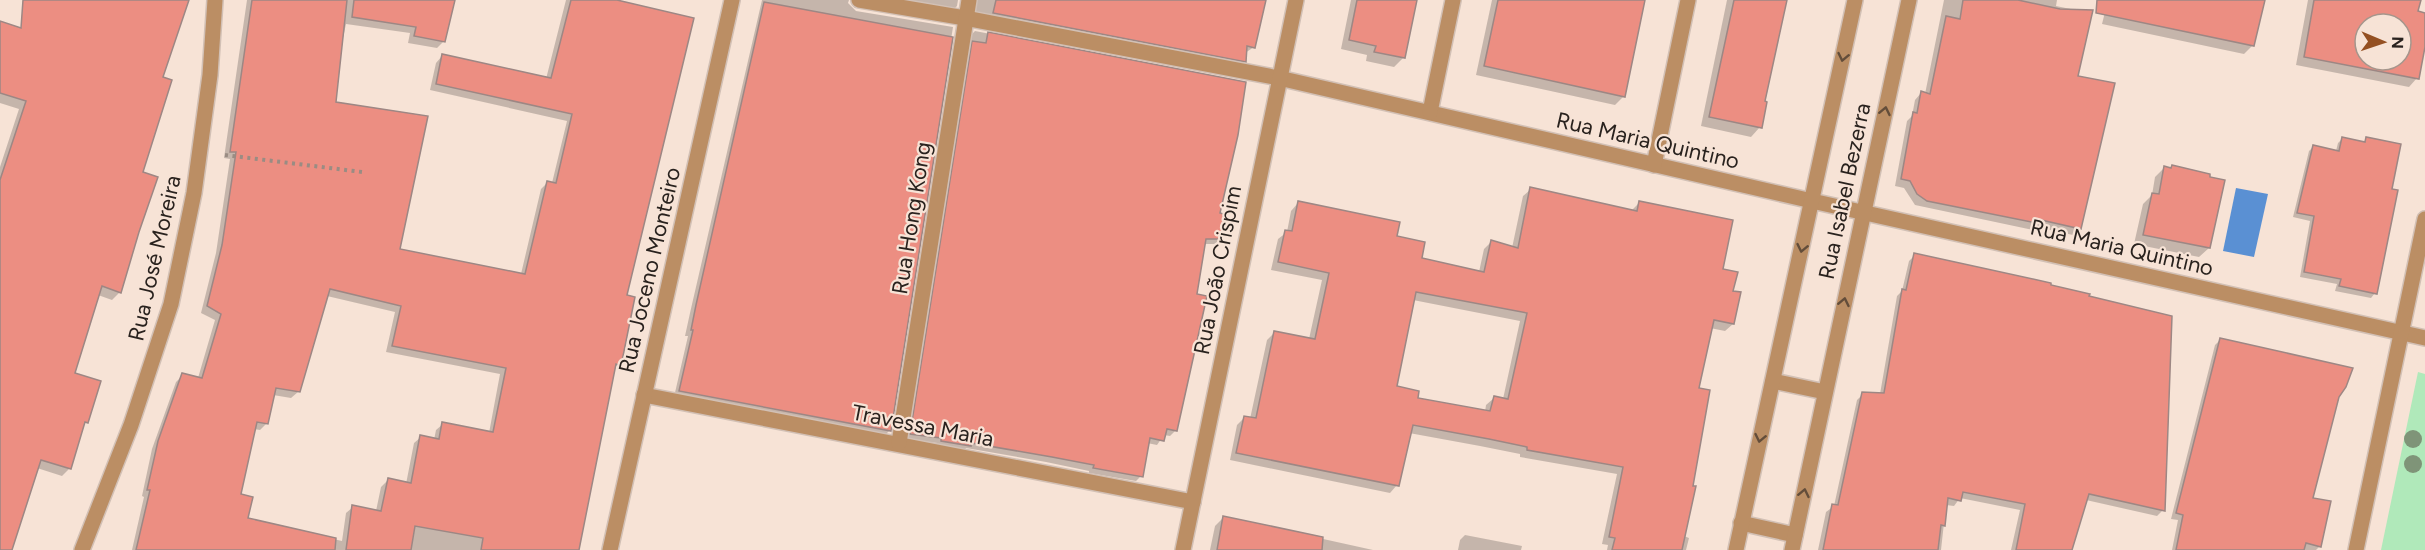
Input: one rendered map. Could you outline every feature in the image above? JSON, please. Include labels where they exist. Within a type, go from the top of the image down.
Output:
[{"type":"street","name":"Rua José Moreira","points":[[82,550],[131,425],[171,304],[200,152],[210,75],[215,0]]},
{"type":"street","name":"Rua Joceno Monteiro","points":[[610,550],[732,0]]},
{"type":"street","name":"Rua Maria Quintino","points":[[859,0],[1279,78],[1812,201],[2425,338]]},
{"type":"street","name":"Rua Hong Kong","points":[[899,443],[964,18],[969,0]]},
{"type":"street","name":"Rua João Crispim","points":[[1183,550],[1296,0]]},
{"type":"street","points":[[1430,112],[1453,0]]},
{"type":"street","points":[[1654,165],[1689,0]]},
{"type":"street","name":"Rua Isabel Bezerra","points":[[1736,550],[1855,0]]},
{"type":"street","name":"Rua Isabel Bezerra","points":[[1742,523],[1793,542],[1909,0]]},
{"type":"street","points":[[2356,550],[2425,219]]},
{"type":"street","points":[[1773,381],[1824,392]]},
{"type":"street","name":"Travessa Maria","points":[[644,395],[1193,502]]},
{"type":"path","points":[[200,152],[362,172]]},
{"type":"green space","points":[[2418,372],[2425,374],[2425,550],[2381,550]]},
{"type":"water","points":[[2236,188],[2268,194],[2254,257],[2223,251]]},
{"type":"building","points":[[23,0],[189,0],[163,77],[172,80],[143,172],[158,177],[121,293],[102,286],[75,373],[101,381],[88,423],[85,422],[71,469],[41,460],[12,550],[0,550],[0,180],[26,101],[0,93],[0,21],[21,28]]},
{"type":"building","points":[[252,0],[347,0],[336,102],[428,116],[400,249],[525,274],[547,181],[556,183],[572,114],[436,84],[442,54],[551,78],[571,0],[617,0],[694,18],[627,295],[635,297],[621,366],[616,364],[579,550],[481,550],[483,538],[415,526],[411,550],[346,550],[352,505],[381,511],[388,478],[411,483],[420,435],[439,439],[442,422],[493,432],[506,368],[392,346],[401,306],[330,289],[300,392],[276,388],[268,424],[257,422],[241,494],[253,497],[248,518],[336,538],[335,550],[136,550],[150,490],[147,490],[158,441],[182,373],[202,378],[221,314],[207,306],[222,245],[236,152],[230,152]]},
{"type":"building","points":[[354,0],[455,0],[445,42],[414,36],[416,27],[352,17]]},
{"type":"building","points":[[996,0],[1266,0],[1255,48],[1247,46],[1246,62],[993,13]]},
{"type":"building","points":[[1357,0],[1417,0],[1405,58],[1374,52],[1376,46],[1349,40]]},
{"type":"building","points":[[1498,0],[1645,0],[1625,97],[1484,66]]},
{"type":"building","points":[[1734,0],[1787,0],[1765,101],[1767,102],[1762,128],[1709,117]]},
{"type":"building","points":[[1963,0],[2018,0],[2060,9],[2093,10],[2078,76],[2115,83],[2081,229],[2041,220],[2041,224],[1927,201],[1917,194],[1910,181],[1901,179],[1913,112],[1917,113],[1921,91],[1930,94],[1946,16],[1960,19]]},
{"type":"building","points":[[2097,0],[2265,0],[2254,46],[2096,13]]},
{"type":"building","points":[[2314,0],[2421,0],[2418,11],[2425,13],[2425,47],[2419,79],[2382,72],[2413,72],[2413,12],[2353,12],[2353,66],[2304,57]]},
{"type":"building","points":[[764,2],[953,37],[891,431],[679,391]]},
{"type":"building","points":[[988,32],[1246,82],[1238,135],[1220,213],[1227,215],[1222,239],[1206,239],[1197,294],[1207,296],[1177,431],[1167,429],[1164,441],[1150,438],[1143,477],[1093,468],[1094,465],[1052,457],[971,443],[971,446],[941,441],[941,438],[910,434],[972,41],[986,43]]},
{"type":"building","points":[[2342,137],[2365,142],[2366,137],[2401,144],[2392,189],[2398,190],[2377,294],[2339,286],[2341,279],[2304,272],[2314,216],[2297,213],[2313,145],[2339,151]]},
{"type":"building","points":[[2172,165],[2225,180],[2210,248],[2143,235],[2152,193],[2159,194],[2164,166],[2171,168]]},
{"type":"building","points":[[1530,187],[1637,211],[1639,201],[1733,220],[1723,269],[1738,272],[1733,291],[1741,292],[1734,324],[1714,320],[1699,388],[1710,390],[1693,486],[1696,486],[1682,550],[1612,550],[1615,538],[1609,537],[1623,467],[1527,450],[1527,447],[1413,425],[1399,486],[1236,453],[1244,416],[1256,418],[1274,331],[1315,339],[1329,273],[1278,262],[1285,230],[1292,231],[1298,201],[1400,222],[1397,236],[1425,242],[1422,258],[1484,272],[1491,240],[1518,248]],"holes":[[[1416,292],[1527,313],[1508,399],[1494,396],[1490,411],[1418,398],[1419,391],[1397,386]]]},
{"type":"building","points":[[1914,253],[2051,283],[2051,285],[2090,294],[2089,296],[2172,316],[2165,511],[2089,494],[2072,550],[2016,550],[2025,504],[1963,492],[1961,501],[1948,498],[1945,526],[1941,525],[1938,550],[1823,550],[1832,504],[1838,505],[1862,392],[1884,393],[1902,289],[1906,290]]},
{"type":"building","points":[[2220,338],[2353,368],[2346,387],[2339,397],[2313,498],[2331,501],[2321,547],[2306,543],[2304,550],[2176,550],[2183,515],[2176,513]]},
{"type":"building","points":[[1223,516],[1323,537],[1322,550],[1217,550]]}]
